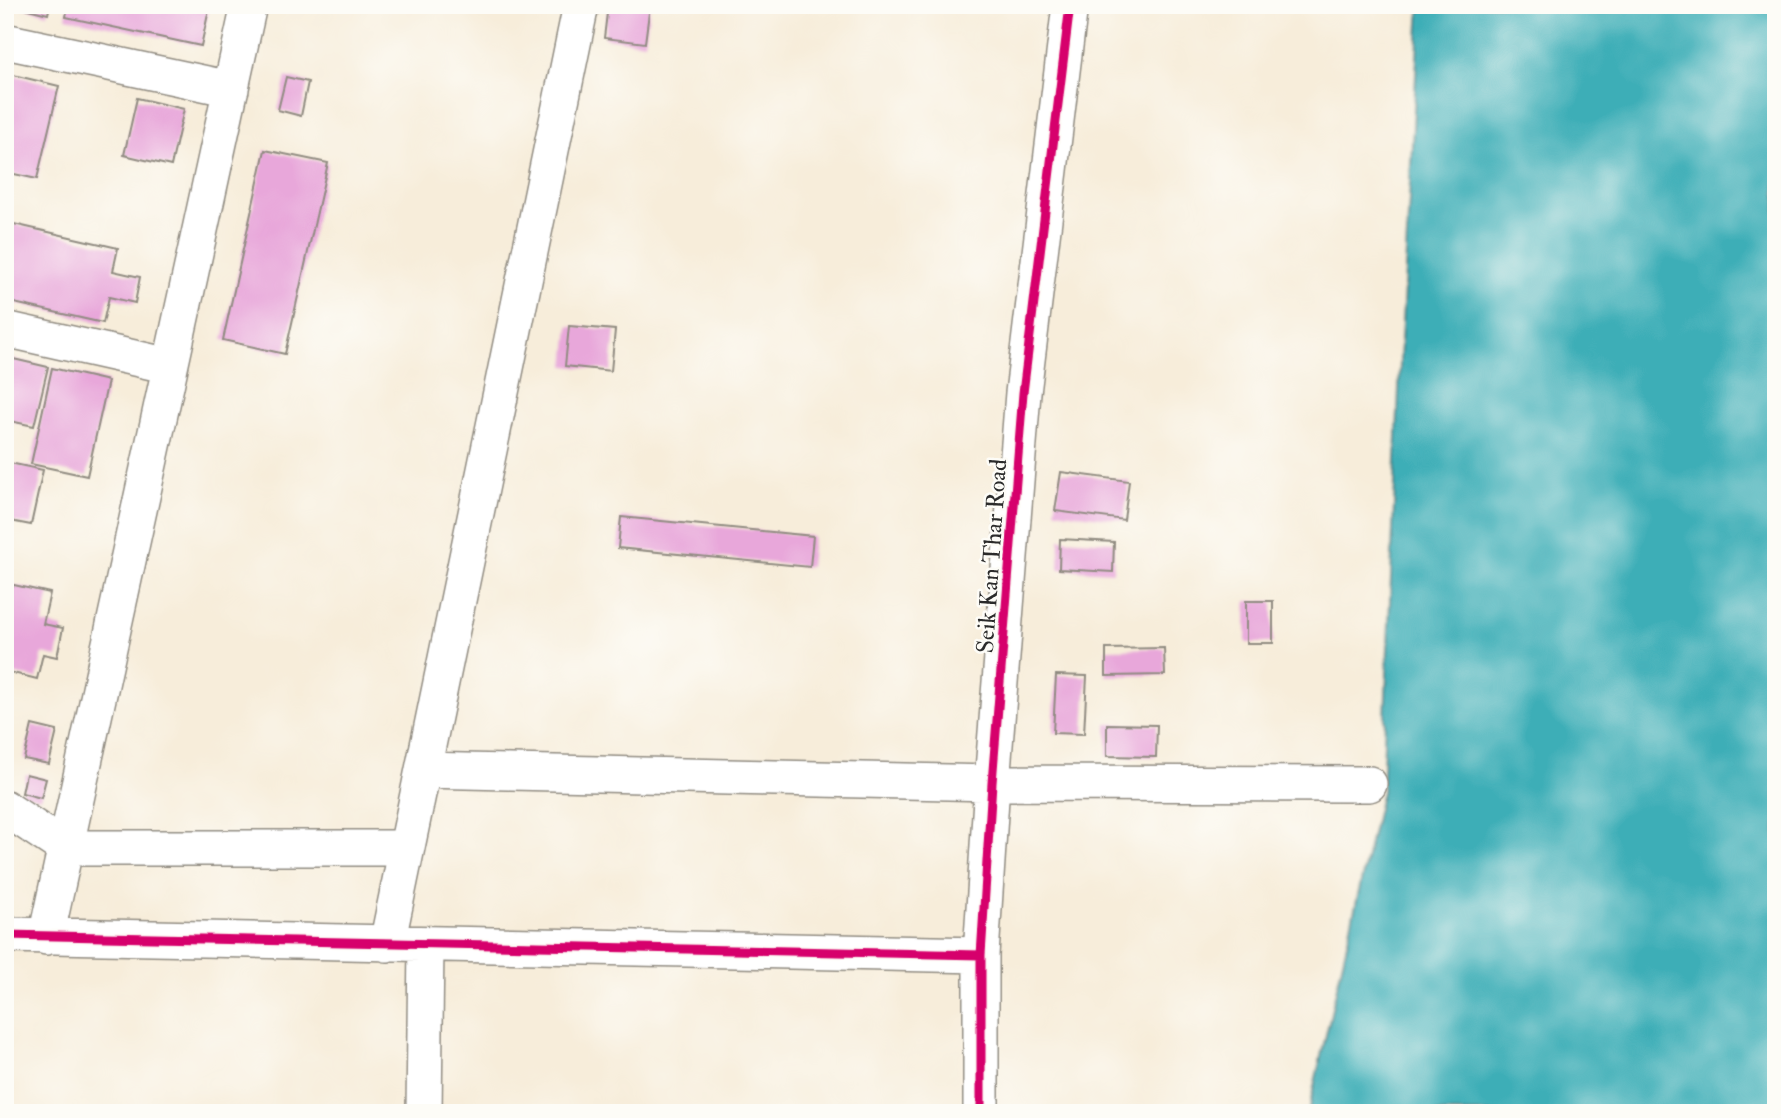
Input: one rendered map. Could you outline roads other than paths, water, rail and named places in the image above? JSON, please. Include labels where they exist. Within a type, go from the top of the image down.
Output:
[{"type":"street","points":[[46,937],[249,5]]},
{"type":"street","points":[[387,944],[581,5]]},
{"type":"street","name":"Seik Kan Thar Road","points":[[981,1113],[981,955],[1023,393],[1070,5]]},
{"type":"street","points":[[5,41],[231,89]]},
{"type":"street","points":[[5,329],[170,366]]},
{"type":"street","points":[[423,770],[992,783],[1369,783]]},
{"type":"street","points":[[5,808],[65,848],[406,848]]},
{"type":"street","points":[[5,935],[981,955]]},
{"type":"street","points":[[424,1113],[426,944]]},
{"type":"water","points":[[1420,5],[1776,5],[1776,1113],[1308,1113],[1382,791],[1401,341]]}]
